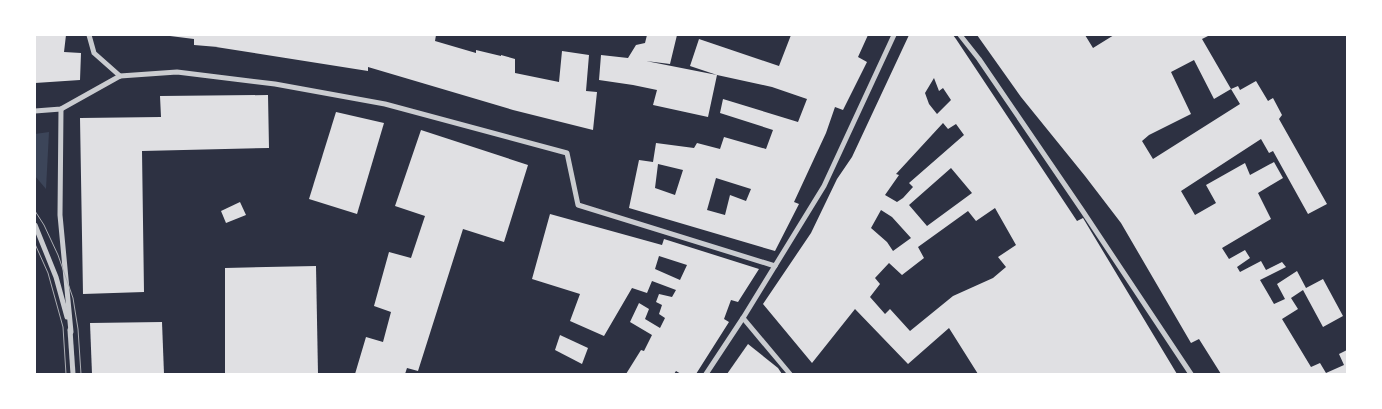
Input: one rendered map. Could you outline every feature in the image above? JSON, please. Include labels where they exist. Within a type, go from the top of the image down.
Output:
[{"type":"street","points":[[89,35],[94,53],[120,76]]},
{"type":"street","points":[[706,374],[743,318],[824,186],[894,35]]},
{"type":"street","points":[[960,35],[979,59],[1082,210],[1191,374]]},
{"type":"street","points":[[35,112],[62,109],[120,76],[177,72],[275,84],[385,104],[567,154],[578,205],[775,266]]},
{"type":"street","points":[[62,109],[60,215],[73,373]]},
{"type":"street","points":[[35,225],[56,277],[71,332]]},
{"type":"street","points":[[743,318],[790,374]]},
{"type":"shaded area","points":[[49,132],[46,189],[35,176],[35,134]]},
{"type":"building","points":[[35,35],[66,35],[64,52],[81,53],[80,80],[35,83]]},
{"type":"building","points":[[170,35],[436,35],[435,41],[476,53],[476,50],[515,59],[515,73],[559,82],[562,51],[589,55],[586,91],[597,92],[593,130],[513,110],[368,67],[368,71],[216,47],[218,47],[194,45],[194,39]]},
{"type":"building","points":[[647,35],[677,35],[670,64],[646,61],[717,75],[708,117],[653,105],[657,90],[599,80],[601,55],[628,58],[636,45],[645,43]]},
{"type":"building","points":[[791,35],[868,35],[858,57],[867,62],[843,110],[835,107],[826,133],[794,202],[799,204],[775,251],[629,208],[639,160],[653,162],[656,143],[694,148],[697,143],[720,149],[724,137],[766,149],[773,130],[720,113],[723,99],[798,122],[807,99],[772,87],[717,75],[690,66],[699,39],[779,66]],"holes":[[[658,164],[683,170],[675,195],[655,188]],[[716,178],[751,189],[746,201],[730,195],[725,215],[707,210]]]},
{"type":"building","points":[[909,35],[953,35],[1077,221],[1083,218],[1177,374],[978,374],[949,328],[908,364],[855,309],[812,363],[763,304],[811,233],[837,179],[852,157]],"holes":[[[934,78],[939,91],[943,88],[951,100],[937,114],[929,104],[925,93]],[[943,123],[948,129],[956,124],[964,135],[909,183],[913,187],[897,202],[885,195],[899,175],[896,174]],[[951,168],[972,193],[927,226],[909,205]],[[995,208],[1016,245],[998,257],[1006,267],[993,278],[953,296],[910,331],[890,309],[885,314],[870,297],[880,284],[875,278],[889,263],[902,275],[924,258],[918,247],[968,211],[976,221]],[[881,210],[892,217],[911,238],[893,251],[887,242],[871,228]]]},
{"type":"building","points":[[977,35],[1085,35],[1093,48],[1114,35],[1210,35],[1202,39],[1231,89],[1238,86],[1240,90],[1256,81],[1268,101],[1273,98],[1282,115],[1279,119],[1327,204],[1308,214],[1273,151],[1269,153],[1261,139],[1181,191],[1195,215],[1216,203],[1206,185],[1245,163],[1250,175],[1274,162],[1283,178],[1258,193],[1271,219],[1222,248],[1229,259],[1245,250],[1250,258],[1237,267],[1240,272],[1261,261],[1266,270],[1282,262],[1286,267],[1260,280],[1274,304],[1285,299],[1277,284],[1297,271],[1306,288],[1323,279],[1343,316],[1323,327],[1303,290],[1291,298],[1298,309],[1282,319],[1311,367],[1320,363],[1326,373],[1344,365],[1339,354],[1347,350],[1347,374],[1221,374],[1199,339],[1191,343],[1121,223],[1021,97]],"holes":[[[1194,60],[1214,99],[1231,89],[1240,104],[1153,159],[1142,141],[1149,135],[1191,114],[1171,72]]]},
{"type":"building","points":[[268,95],[269,148],[142,151],[144,292],[83,294],[80,118],[161,117],[160,96]]},
{"type":"building","points":[[336,112],[384,123],[357,214],[309,199]]},
{"type":"building","points":[[421,130],[528,165],[504,242],[463,229],[418,371],[407,368],[405,374],[355,374],[366,337],[383,342],[391,312],[374,306],[389,252],[411,258],[425,216],[395,206]]},
{"type":"building","points":[[240,202],[246,215],[226,223],[221,211]]},
{"type":"building","points":[[550,214],[662,245],[664,239],[759,269],[738,302],[731,300],[724,319],[729,322],[696,374],[681,374],[676,371],[674,374],[626,374],[641,350],[644,351],[652,335],[630,322],[639,303],[649,309],[645,319],[660,328],[665,318],[659,314],[662,305],[656,302],[659,294],[672,297],[676,290],[652,281],[647,293],[632,288],[604,336],[570,321],[580,294],[532,279]],"holes":[[[659,256],[687,265],[680,280],[655,269]]]},
{"type":"building","points":[[316,266],[318,374],[225,374],[225,268]]},
{"type":"building","points":[[162,322],[164,374],[92,374],[90,323]]},
{"type":"building","points":[[560,335],[588,348],[582,364],[555,350]]},
{"type":"building","points":[[748,344],[778,368],[782,374],[727,374]]},
{"type":"tram line","points":[[35,211],[58,255],[73,298],[78,329],[81,374]]},
{"type":"tram line","points":[[35,244],[48,273],[63,327],[66,374]]}]
